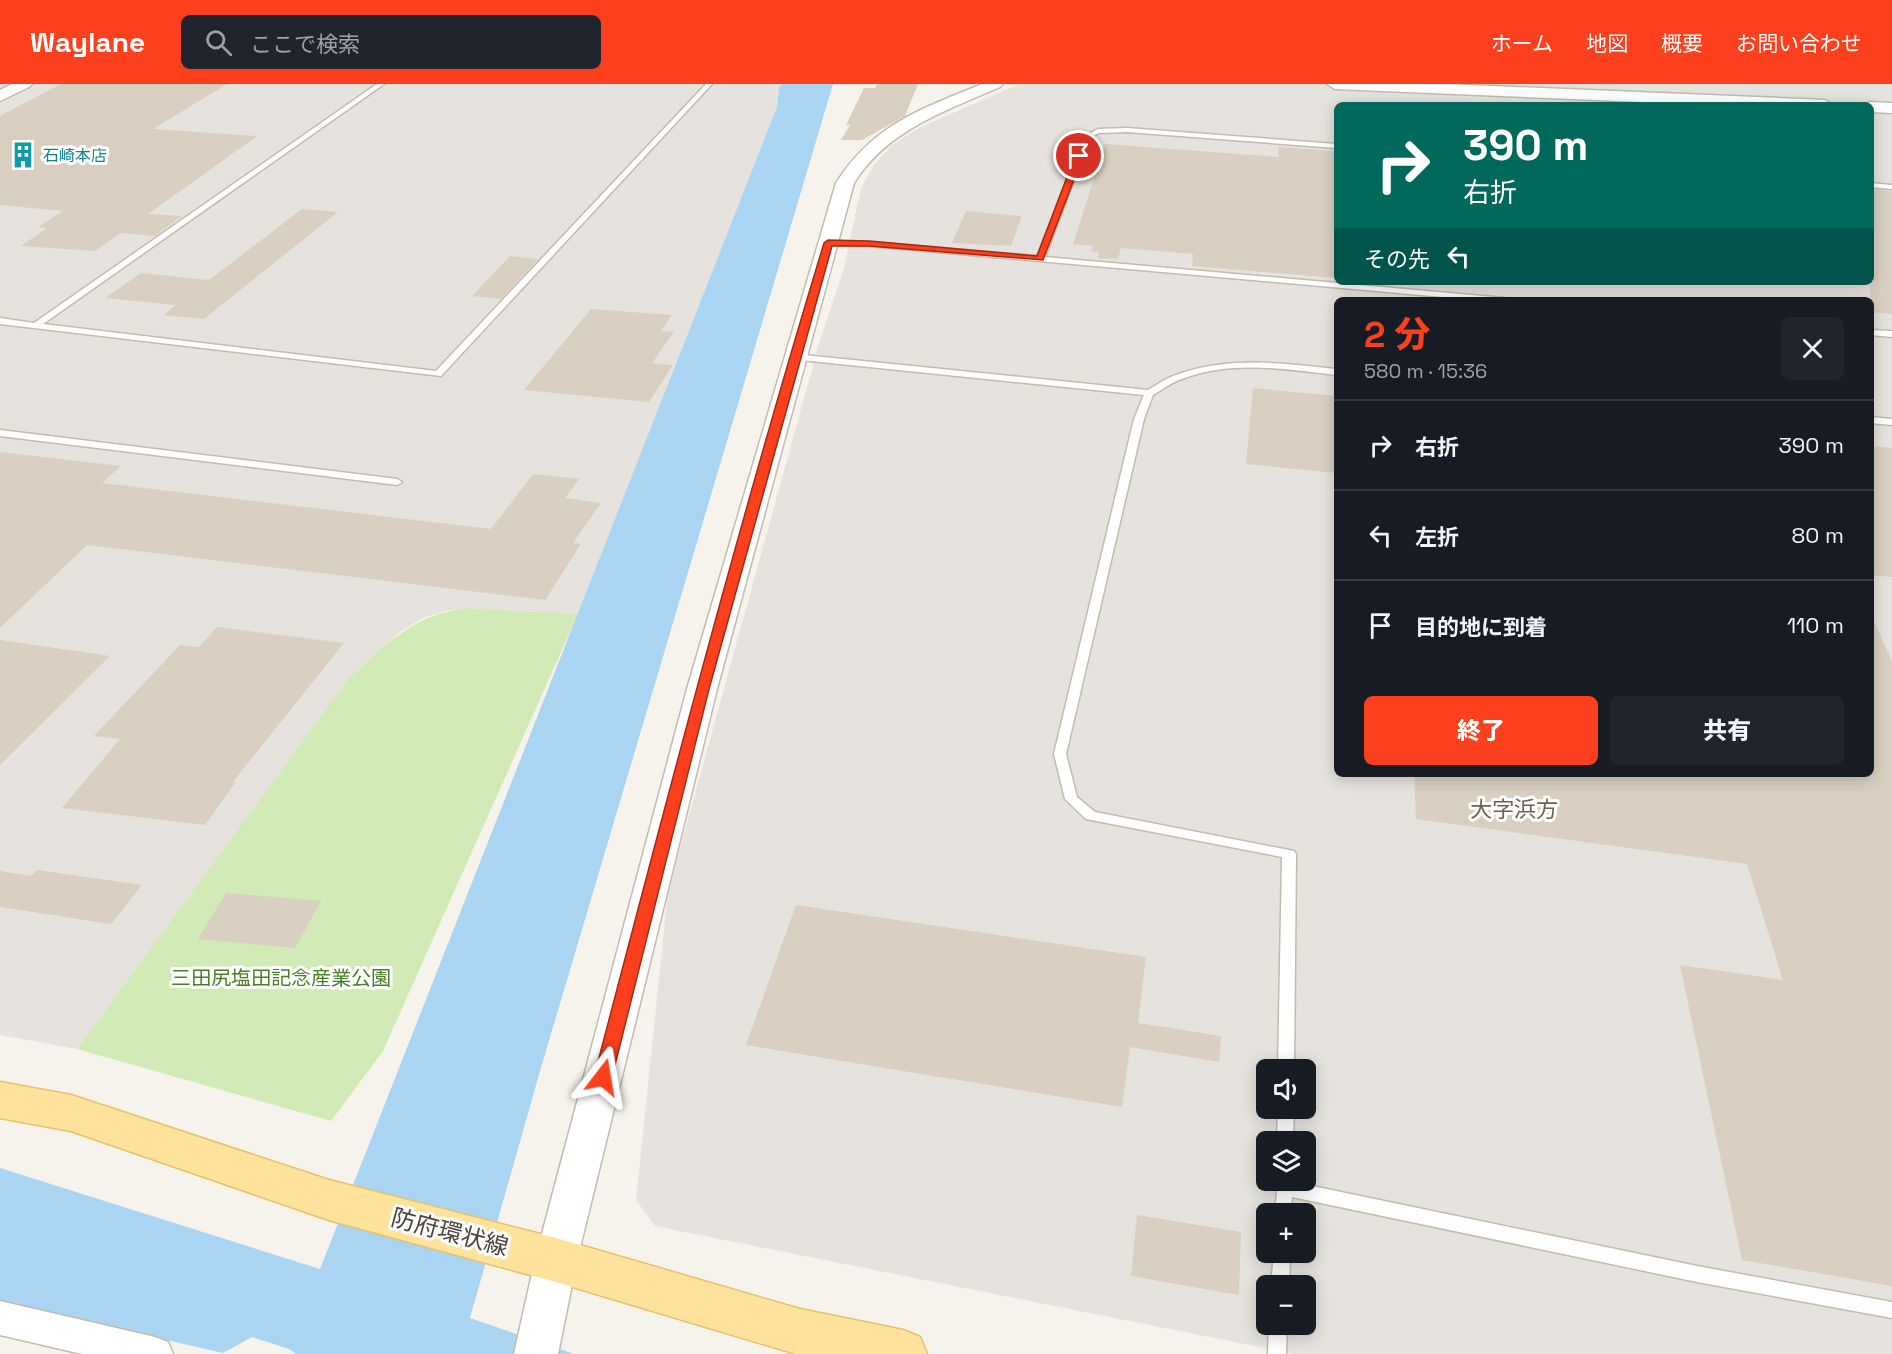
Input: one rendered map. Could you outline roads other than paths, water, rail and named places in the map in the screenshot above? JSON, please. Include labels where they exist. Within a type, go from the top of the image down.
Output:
[{"type":"main road","name":"防府環状線","points":[[0,1100],[72,1113],[329,1200],[556,1260],[800,1332],[903,1354]]},
{"type":"street","points":[[0,96],[24,84]]},
{"type":"street","points":[[536,1354],[556,1260],[702,689],[845,183],[853,167],[883,137],[902,126],[995,84]]},
{"type":"street","points":[[1335,84],[1755,102]]},
{"type":"street","points":[[1874,107],[1892,108]]},
{"type":"street","points":[[0,1318],[155,1354]]},
{"type":"lane","points":[[36,325],[381,84]]},
{"type":"lane","points":[[0,321],[438,374],[709,84]]},
{"type":"lane","points":[[1040,259],[1087,137],[1092,133],[1127,130],[1334,146]]},
{"type":"lane","points":[[1874,185],[1892,187]]},
{"type":"lane","points":[[828,243],[869,244],[1334,285]]},
{"type":"lane","points":[[1336,285],[1472,297]]},
{"type":"lane","points":[[1874,332],[1892,334]]},
{"type":"lane","points":[[794,357],[1149,393],[1177,377],[1217,366],[1256,365],[1334,372]]},
{"type":"lane","points":[[1149,393],[1139,419],[1060,754],[1071,799],[1091,816],[1289,855],[1286,1059]]},
{"type":"lane","points":[[1874,420],[1892,422]]},
{"type":"lane","points":[[0,433],[398,482]]},
{"type":"lane","points":[[1316,1191],[1697,1274],[1892,1310]]},
{"type":"lane","points":[[1277,1354],[1278,1335]]},
{"type":"water","points":[[782,84],[833,84],[540,1071],[470,1318],[574,1354],[296,1354],[289,1349],[252,1337],[223,1353],[0,1302],[0,1168],[320,1269],[777,107],[779,87]]},
{"type":"place","name":"石崎本店","points":[[23,155]]},
{"type":"district","name":"大字浜方","points":[[1514,809]]},
{"type":"park label","name":"三田尻塩田記念産業公園","points":[[281,978]]}]
